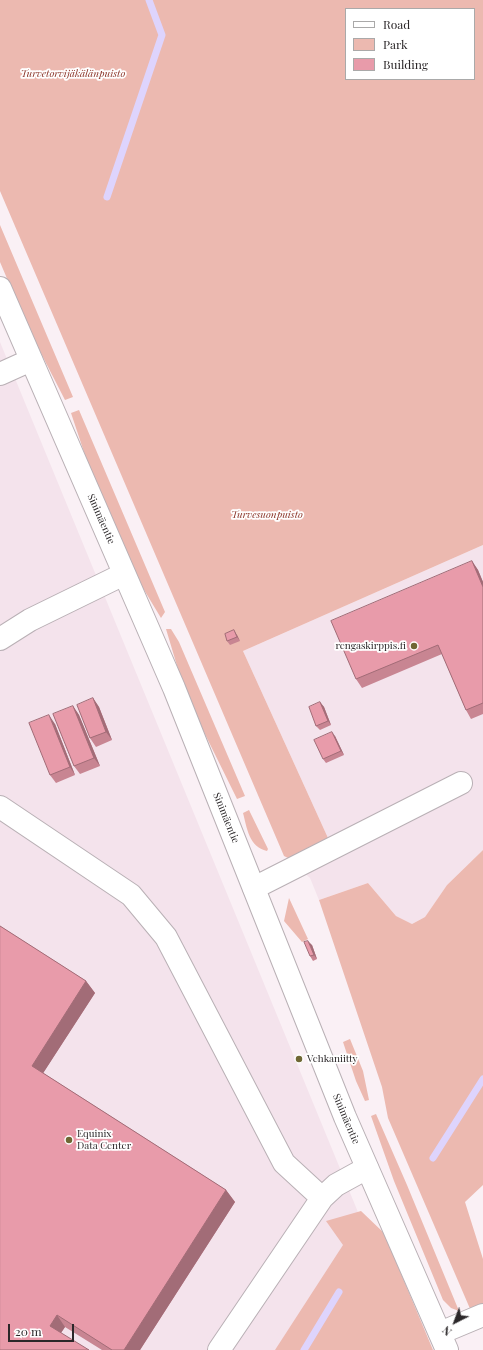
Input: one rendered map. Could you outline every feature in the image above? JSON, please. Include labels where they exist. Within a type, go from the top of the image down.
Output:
[{"type":"main road","name":"Sinimäentie","points":[[0,288],[6,319],[31,360],[174,688],[345,1117],[444,1341]]},
{"type":"main road","points":[[0,374],[31,360]]},
{"type":"main road","points":[[0,639],[30,620],[124,574]]},
{"type":"main road","points":[[254,888],[461,783]]},
{"type":"main road","points":[[0,807],[131,895],[166,937],[284,1163],[322,1198]]},
{"type":"main road","points":[[219,1350],[322,1198],[336,1185],[367,1168]]},
{"type":"main road","points":[[444,1341],[483,1315]]},
{"type":"shaded area","points":[[0,342],[360,1217],[419,1350],[0,1350]]},
{"type":"shaded area","points":[[483,545],[483,850],[447,885],[425,917],[412,924],[396,916],[368,883],[319,900],[310,878],[288,858],[328,838],[243,651]]},
{"type":"green space","points":[[0,0],[483,0],[483,545],[243,651],[328,838],[288,858],[284,856],[0,191]]},
{"type":"green space","points":[[0,225],[73,397],[65,400],[28,328],[0,262]]},
{"type":"green space","points":[[79,410],[165,612],[161,618],[129,565],[98,494],[71,413]]},
{"type":"green space","points":[[166,629],[171,629],[179,642],[245,796],[237,799],[199,722],[181,679]]},
{"type":"green space","points":[[249,810],[268,849],[267,851],[256,845],[250,836],[243,813]]},
{"type":"green space","points":[[483,850],[483,1185],[465,1202],[483,1259],[483,1306],[471,1311],[388,1118],[382,1087],[319,900],[368,883],[396,916],[412,924],[425,917],[447,885]]},
{"type":"green space","points":[[289,898],[308,939],[302,942],[284,921]]},
{"type":"green space","points":[[350,1039],[363,1071],[369,1100],[365,1101],[356,1081],[343,1042]]},
{"type":"green space","points":[[376,1114],[459,1311],[451,1308],[443,1300],[394,1181],[371,1116]]},
{"type":"green space","points":[[361,1211],[384,1233],[433,1350],[275,1350],[343,1245],[326,1221]]},
{"type":"building","points":[[472,561],[483,587],[483,703],[466,710],[438,645],[356,679],[331,621]]},
{"type":"building","points":[[234,630],[237,637],[227,641],[225,634]]},
{"type":"building","points":[[93,698],[106,732],[90,738],[77,705]]},
{"type":"building","points":[[320,702],[328,721],[316,726],[309,707]]},
{"type":"building","points":[[73,706],[94,758],[74,766],[53,714]]},
{"type":"building","points":[[49,715],[70,767],[50,775],[29,723]]},
{"type":"building","points":[[332,732],[341,751],[323,759],[314,740]]},
{"type":"building","name":"Equinix Data Center","points":[[0,926],[86,981],[32,1066],[226,1190],[124,1350],[112,1350],[57,1315],[50,1326],[89,1350],[0,1350]]},
{"type":"building","points":[[308,941],[314,955],[310,956],[304,942]]},
{"type":"waterway","points":[[107,197],[162,35],[149,0]]},
{"type":"waterway","points":[[433,1158],[483,1079]]},
{"type":"waterway","points":[[304,1350],[339,1292]]},
{"type":"place","name":"rengaskirppis.fi","points":[[414,646]]},
{"type":"place","name":"Vehkaniitty","points":[[299,1059]]},
{"type":"place","name":"Equinix Data Center","points":[[69,1140]]},
{"type":"park label","name":"Turvetorvijäkälänpuisto","points":[[73,74]]},
{"type":"park label","name":"Turvesuonpuisto","points":[[267,515]]}]
